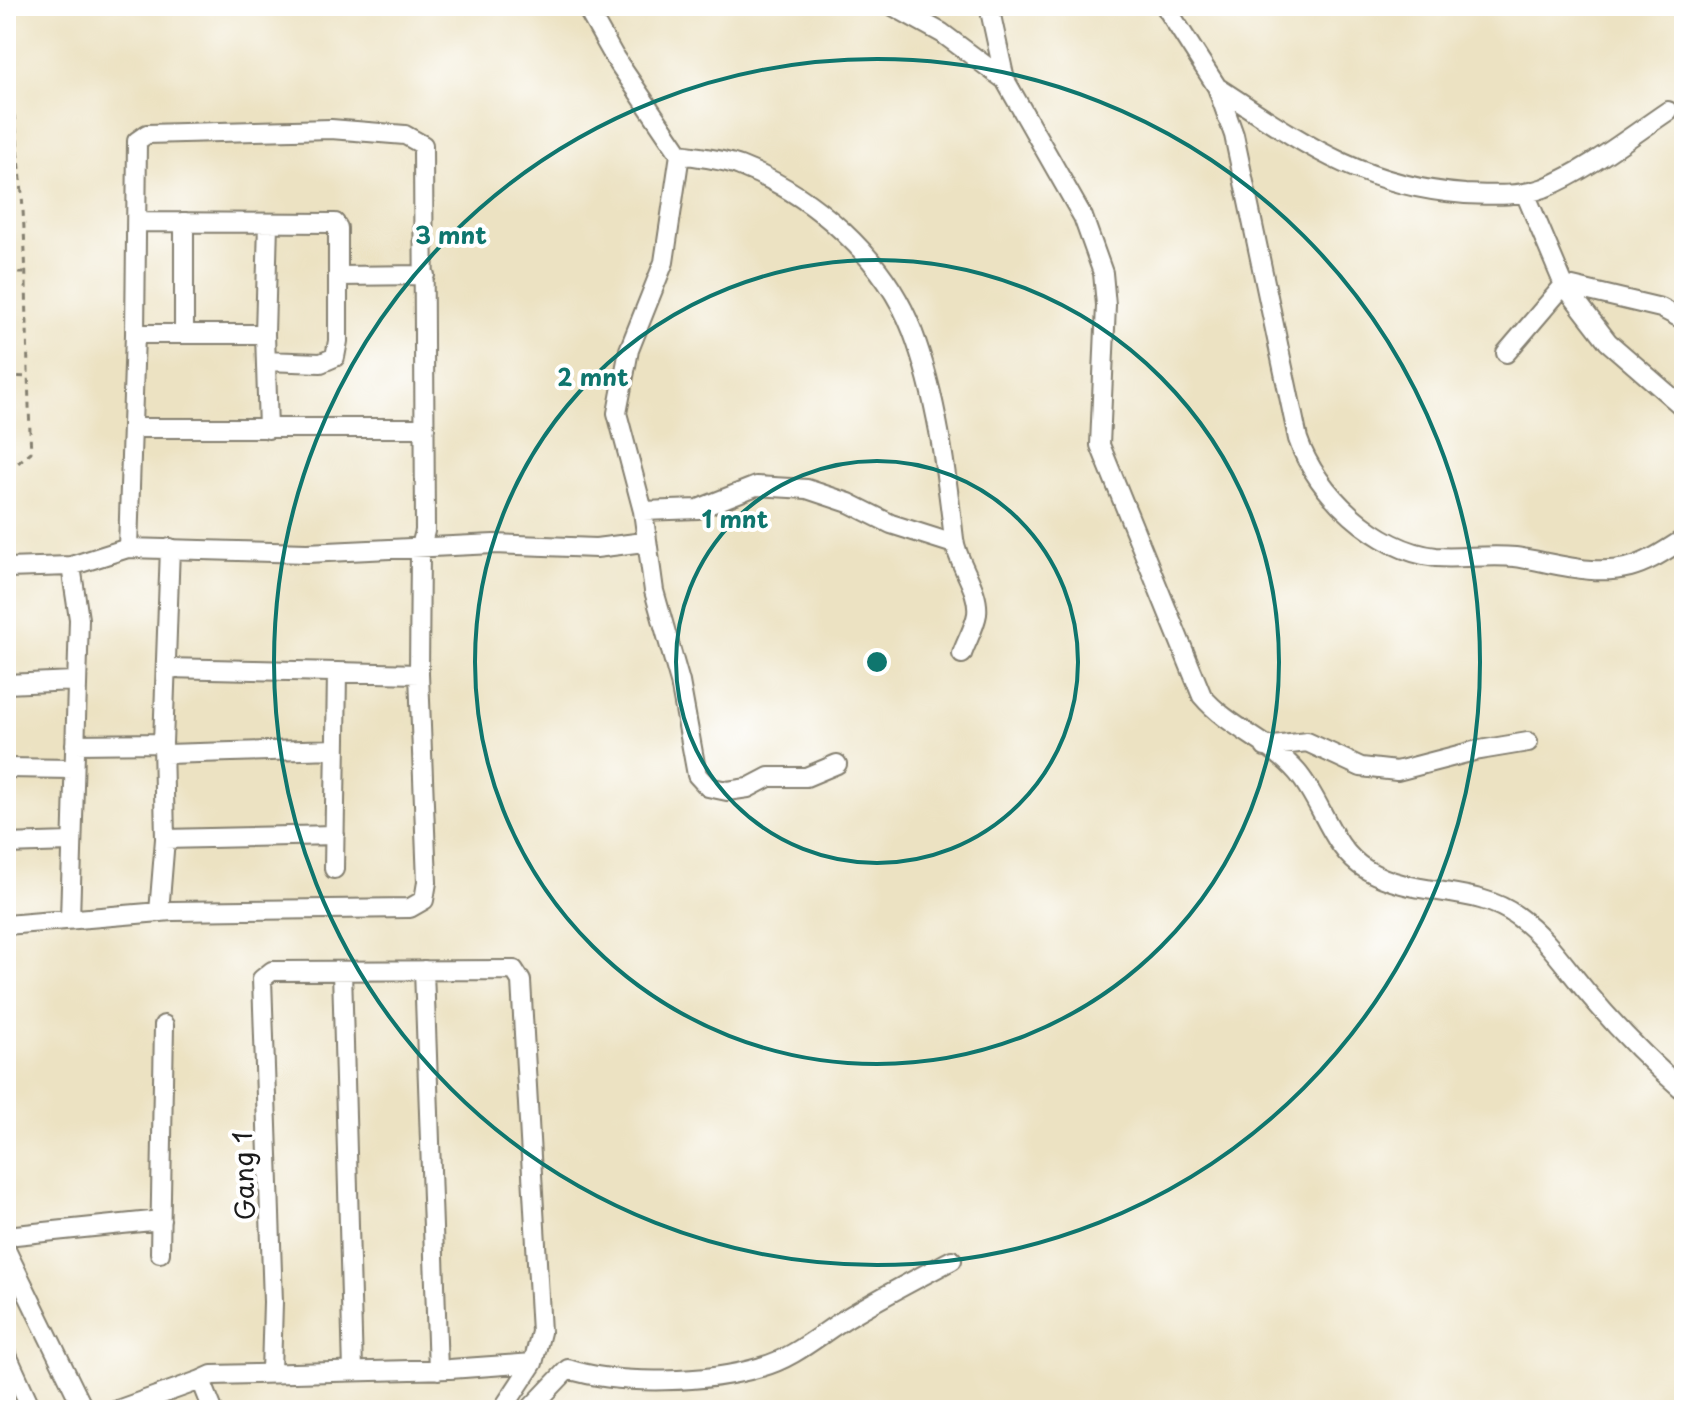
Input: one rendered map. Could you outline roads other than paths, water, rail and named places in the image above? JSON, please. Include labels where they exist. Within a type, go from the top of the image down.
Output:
[{"type":"street","points":[[591,6],[588,10],[615,58],[680,154],[664,262],[629,350],[617,413],[643,511],[644,542],[654,591],[680,682],[697,775],[708,787],[727,791],[748,788],[769,777],[806,777],[837,764]]},
{"type":"street","points":[[893,6],[942,33],[1005,80]]},
{"type":"street","points":[[989,6],[1005,80],[1083,217],[1103,273],[1106,336],[1099,435],[1103,454],[1202,696],[1226,721],[1297,772],[1334,834],[1358,863],[1390,881],[1417,890],[1479,899],[1514,914],[1539,934],[1589,994],[1684,1091]]},
{"type":"street","points":[[1165,6],[1217,87],[1234,135],[1298,439],[1312,472],[1350,512],[1388,540],[1419,554],[1516,558],[1587,569],[1628,568],[1684,539]]},
{"type":"street","points":[[1217,87],[1296,139],[1343,165],[1379,180],[1439,192],[1525,193],[1566,177],[1668,111]]},
{"type":"street","points":[[6,925],[159,912],[410,908],[424,900],[427,882],[419,674],[420,550],[425,531],[423,145],[405,135],[331,129],[147,134],[134,147],[137,222],[128,548]]},
{"type":"street","points":[[680,154],[738,165],[797,193],[871,259],[911,329],[935,416],[950,496],[954,544],[974,593],[977,614],[962,654]]},
{"type":"street","points":[[1525,193],[1564,285],[1608,342],[1684,408]]},
{"type":"street","points":[[137,222],[335,223],[338,228],[339,276],[335,357],[321,363],[266,361]]},
{"type":"street","points":[[184,222],[184,333]]},
{"type":"street","points":[[268,223],[265,334],[268,429]]},
{"type":"street","points":[[339,276],[425,275]]},
{"type":"street","points":[[1564,285],[1661,308],[1684,320]]},
{"type":"street","points":[[1506,353],[1564,285]]},
{"type":"street","points":[[135,334],[265,334]]},
{"type":"street","points":[[133,428],[425,428]]},
{"type":"street","points":[[643,511],[667,513],[698,509],[756,486],[807,489],[849,503],[891,524],[954,544]]},
{"type":"street","points":[[6,568],[71,566],[128,548],[307,553],[420,550],[473,544],[596,548],[644,542]]},
{"type":"street","points":[[159,912],[165,839],[164,748],[170,548]]},
{"type":"street","points":[[70,919],[74,681],[79,619],[71,566]]},
{"type":"street","points":[[166,668],[419,674]]},
{"type":"street","points":[[334,869],[337,673]]},
{"type":"street","points":[[6,684],[74,681]]},
{"type":"street","points":[[1265,747],[1307,742],[1361,767],[1397,771],[1474,751],[1528,742]]},
{"type":"street","points":[[75,744],[335,749]]},
{"type":"street","points":[[6,768],[73,769]]},
{"type":"street","points":[[165,839],[335,835]]},
{"type":"street","points":[[6,844],[70,842]]},
{"type":"street","points":[[424,970],[438,1370]]},
{"type":"street","points":[[353,1371],[342,971],[514,970],[521,981],[541,1332],[533,1363],[502,1410]]},
{"type":"street","name":"Gang 1","points":[[271,1372],[273,1302],[262,979],[272,971],[342,971]]},
{"type":"street","points":[[160,1253],[164,1025]]},
{"type":"street","points":[[6,1236],[161,1220]]},
{"type":"street","points":[[6,1250],[84,1410]]},
{"type":"street","points":[[529,1410],[568,1369],[622,1381],[761,1367],[799,1351],[849,1316],[952,1260]]},
{"type":"street","points":[[6,1353],[32,1410]]},
{"type":"street","points":[[117,1410],[212,1375],[438,1370],[533,1363]]},
{"type":"street","points":[[201,1380],[213,1410]]}]
